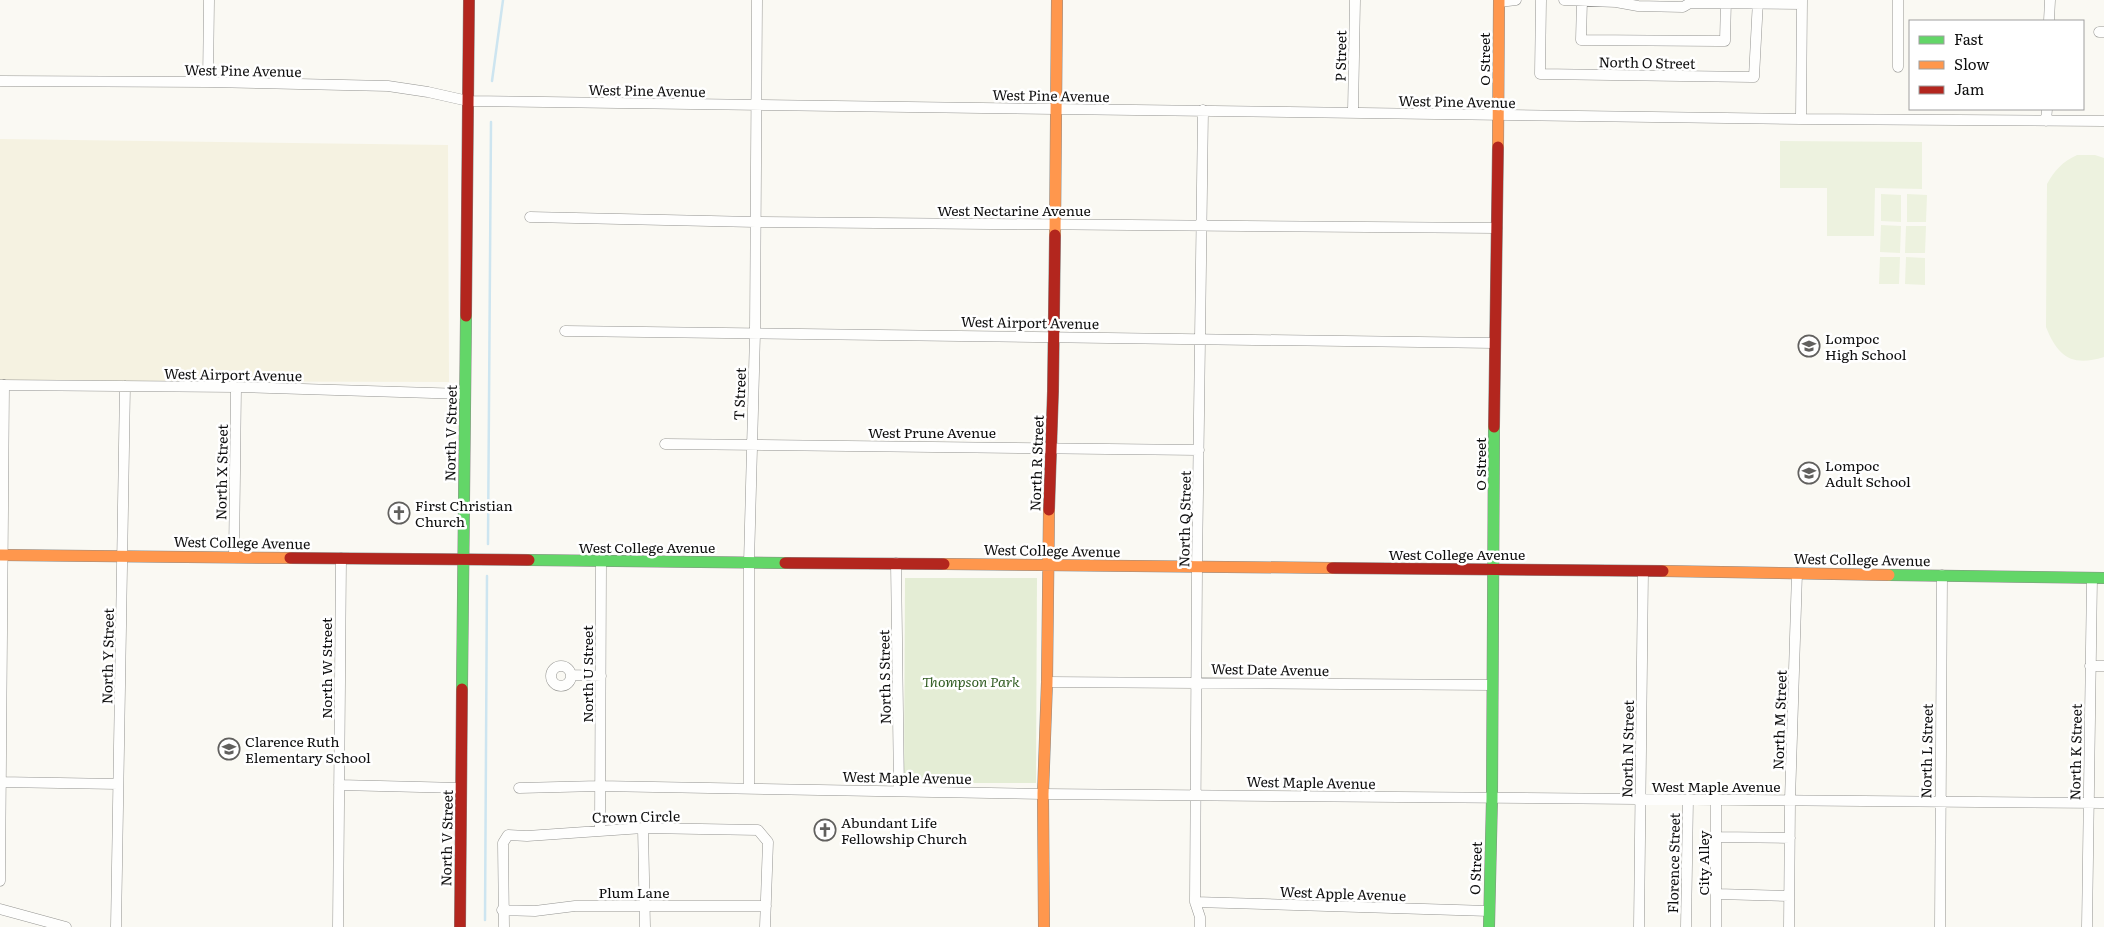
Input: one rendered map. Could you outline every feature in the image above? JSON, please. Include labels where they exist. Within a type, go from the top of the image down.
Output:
[{"type":"street","points":[[208,82],[209,0]]},
{"type":"street","name":"North V Street","points":[[460,927],[469,0]]},
{"type":"street","name":"T Street","points":[[749,788],[749,563],[755,333],[757,0]]},
{"type":"street","name":"North R Street","points":[[1044,927],[1043,794],[1047,682],[1047,565],[1053,447],[1057,0]]},
{"type":"street","name":"P Street","points":[[1353,112],[1355,0]]},
{"type":"street","points":[[1499,1],[1516,0]]},
{"type":"street","name":"North O Street","points":[[1541,0],[1540,74],[1754,77],[1758,2]]},
{"type":"street","points":[[1564,0],[1616,2],[1638,6],[1683,7],[1690,3],[1802,2],[1800,119]]},
{"type":"street","points":[[1898,0],[1898,68]]},
{"type":"street","points":[[2049,20],[2050,0]]},
{"type":"street","name":"O Street","points":[[1489,927],[1492,798],[1494,342],[1499,1]]},
{"type":"street","points":[[1582,1],[1581,40],[1725,41],[1726,2]]},
{"type":"street","name":"West Pine Avenue","points":[[0,81],[208,82],[388,86],[468,101],[1800,119],[2104,121]]},
{"type":"street","name":"North Q Street","points":[[1200,927],[1200,917],[1196,902],[1196,795],[1203,110]]},
{"type":"street","points":[[2046,110],[2046,121]]},
{"type":"street","name":"West Nectarine Avenue","points":[[530,217],[755,222],[1497,228]]},
{"type":"street","name":"West Airport Avenue","points":[[565,331],[1494,342]]},
{"type":"street","points":[[0,882],[2,385]]},
{"type":"street","name":"West Airport Avenue","points":[[2,385],[236,387],[465,394]]},
{"type":"street","name":"North Y Street","points":[[116,927],[125,386]]},
{"type":"street","name":"North X Street","points":[[234,558],[236,387]]},
{"type":"street","name":"West Prune Avenue","points":[[665,444],[1199,450]]},
{"type":"street","name":"West College Avenue","points":[[2,555],[463,561],[896,563],[1197,568],[1643,571],[2104,578]]},
{"type":"street","name":"North W Street","points":[[338,927],[340,558]]},
{"type":"street","name":"North U Street","points":[[600,830],[601,562]]},
{"type":"street","name":"North S Street","points":[[896,563],[899,790]]},
{"type":"street","name":"North N Street","points":[[1639,927],[1643,571]]},
{"type":"street","name":"North M Street","points":[[1789,927],[1790,800],[1797,573]]},
{"type":"street","name":"North L Street","points":[[1940,927],[1939,801],[1942,575]]},
{"type":"street","name":"North K Street","points":[[2087,927],[2092,578]]},
{"type":"street","points":[[2090,666],[2104,666]]},
{"type":"street","points":[[572,675],[601,676]]},
{"type":"street","name":"West Date Avenue","points":[[1047,682],[1492,685]]},
{"type":"street","points":[[1,782],[118,784]]},
{"type":"street","points":[[339,786],[461,788]]},
{"type":"street","name":"West Maple Avenue","points":[[519,788],[599,786],[1043,794],[2104,804]]},
{"type":"street","name":"Florence Street","points":[[1686,927],[1688,799]]},
{"type":"street","name":"City Alley","points":[[1716,800],[1716,927]]},
{"type":"street","points":[[643,828],[646,906],[644,927]]},
{"type":"street","name":"Crown Circle","points":[[504,927],[502,910],[503,843],[508,835],[527,836],[643,828],[758,830],[768,842],[765,927]]},
{"type":"street","points":[[1717,837],[1790,838]]},
{"type":"street","points":[[1717,894],[1789,896]]},
{"type":"street","name":"West Apple Avenue","points":[[1196,902],[1489,911]]},
{"type":"street","name":"Plum Lane","points":[[502,910],[535,911],[575,906],[766,906]]},
{"type":"street","points":[[0,909],[66,927]]},
{"type":"shaded area","points":[[0,139],[448,145],[449,382],[0,381]]},
{"type":"green space","points":[[1780,141],[1922,142],[1922,189],[1875,188],[1874,236],[1827,236],[1827,188],[1780,188]]},
{"type":"green space","points":[[2077,155],[2095,155],[2104,158],[2104,357],[2083,361],[2075,360],[2061,352],[2046,327],[2047,184],[2059,167]]},
{"type":"green space","points":[[1881,194],[1901,195],[1901,222],[1881,221]]},
{"type":"green space","points":[[1907,194],[1927,195],[1926,222],[1907,222]]},
{"type":"green space","points":[[1881,225],[1901,226],[1900,253],[1880,252]]},
{"type":"green space","points":[[1906,226],[1926,226],[1925,253],[1905,253]]},
{"type":"green space","points":[[1880,257],[1900,257],[1899,284],[1879,284]]},
{"type":"green space","points":[[1906,257],[1925,258],[1925,285],[1905,284]]},
{"type":"green space","name":"Thompson Park","points":[[905,578],[1037,578],[1036,783],[904,783]]},
{"type":"waterway","points":[[492,81],[503,0]]},
{"type":"waterway","points":[[488,544],[491,122]]},
{"type":"waterway","points":[[485,920],[487,576]]},
{"type":"traffic: fast","points":[[462,689],[466,316]]},
{"type":"traffic: fast","points":[[1489,927],[1492,798],[1494,427]]},
{"type":"traffic: fast","points":[[529,560],[785,563]]},
{"type":"traffic: fast","points":[[1889,575],[2104,578]]},
{"type":"traffic: slow","points":[[1055,235],[1057,0]]},
{"type":"traffic: slow","points":[[1498,147],[1499,0]]},
{"type":"traffic: slow","points":[[1044,927],[1043,794],[1047,682],[1049,510]]},
{"type":"traffic: slow","points":[[0,555],[290,558]]},
{"type":"traffic: slow","points":[[944,564],[1332,568]]},
{"type":"traffic: slow","points":[[1663,571],[1889,575]]},
{"type":"traffic: jam","points":[[466,316],[469,0]]},
{"type":"traffic: jam","points":[[1494,427],[1498,147]]},
{"type":"traffic: jam","points":[[1049,510],[1055,235]]},
{"type":"traffic: jam","points":[[290,558],[529,560]]},
{"type":"traffic: jam","points":[[785,563],[944,564]]},
{"type":"traffic: jam","points":[[1332,568],[1663,571]]},
{"type":"traffic: jam","points":[[460,927],[462,689]]},
{"type":"place","name":"Lompoc High School","points":[[1809,346]]},
{"type":"place","name":"Lompoc Adult School","points":[[1809,473]]},
{"type":"place","name":"First Christian Church","points":[[399,513]]},
{"type":"place","name":"Clarence Ruth Elementary School","points":[[229,749]]},
{"type":"place","name":"Abundant Life Fellowship Church","points":[[825,830]]}]
